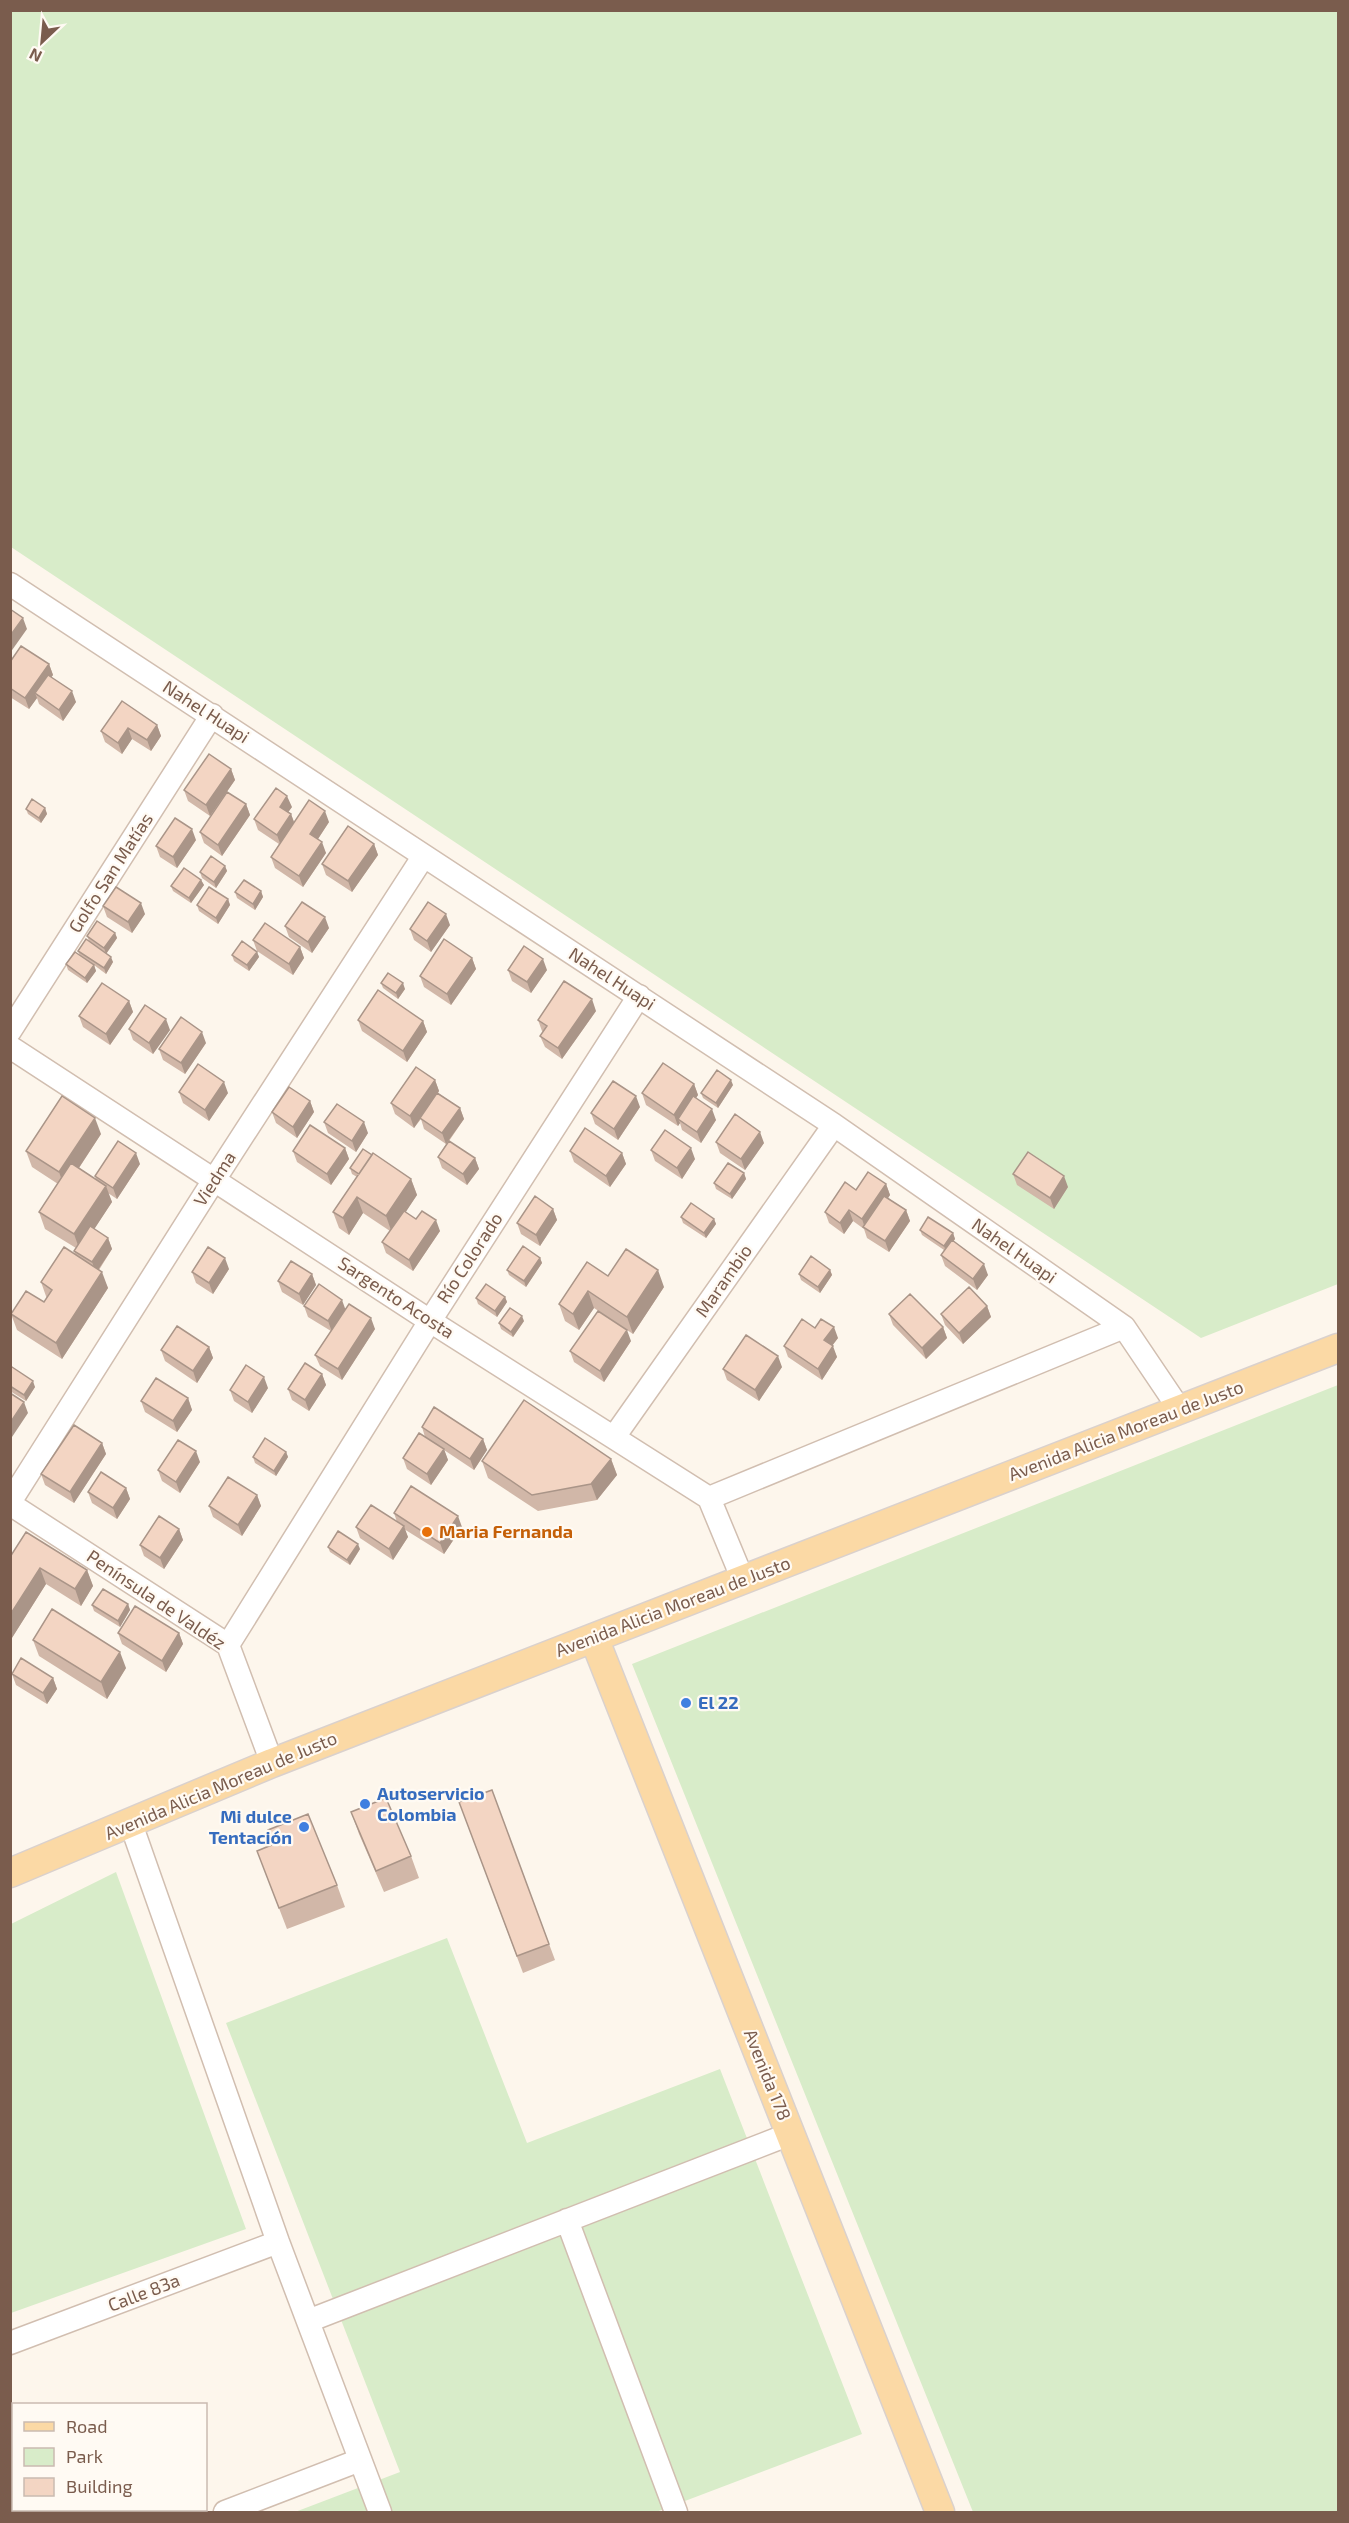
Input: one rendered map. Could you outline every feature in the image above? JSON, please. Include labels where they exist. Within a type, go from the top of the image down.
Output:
[{"type":"main road","name":"Avenida Alicia Moreau de Justo","points":[[10,1873],[272,1763],[1338,1348]]},
{"type":"main road","name":"Avenida 178","points":[[594,1638],[940,2512]]},
{"type":"street","name":"Nahel Huapi","points":[[10,584],[834,1125],[1124,1327],[1180,1410]]},
{"type":"street","name":"Golfo San Matías","points":[[10,1031],[212,715]]},
{"type":"street","name":"Viedma","points":[[10,1503],[214,1180],[423,857]]},
{"type":"street","name":"Río Colorado","points":[[228,1645],[430,1321],[639,996]]},
{"type":"street","name":"Sargento Acosta","points":[[10,1047],[430,1321],[709,1498]]},
{"type":"street","name":"Marambio","points":[[614,1437],[834,1125]]},
{"type":"street","points":[[743,1580],[709,1498],[1124,1327]]},
{"type":"street","name":"Península de Valdéz","points":[[10,1503],[228,1645],[272,1763]]},
{"type":"street","points":[[131,1824],[278,2242],[380,2512]]},
{"type":"street","points":[[308,2321],[790,2134]]},
{"type":"street","points":[[567,2220],[676,2512]]},
{"type":"street","name":"Calle 83a","points":[[10,2343],[278,2242]]},
{"type":"street","points":[[225,2512],[360,2460]]},
{"type":"green space","points":[[10,11],[1338,11],[1338,1284],[1201,1338],[11,547]]},
{"type":"green space","points":[[1338,1385],[1338,2512],[973,2512],[632,1664]]},
{"type":"green space","points":[[116,1872],[246,2229],[11,2313],[11,1924]]},
{"type":"green space","points":[[447,1938],[527,2143],[720,2069],[862,2434],[656,2512],[295,2512],[400,2472],[226,2023]]},
{"type":"building","points":[[10,609],[23,618],[10,636]]},
{"type":"building","points":[[21,646],[49,664],[25,698],[10,688],[10,662]]},
{"type":"building","points":[[48,675],[72,691],[59,710],[35,693]]},
{"type":"building","points":[[122,701],[157,725],[147,740],[128,728],[118,743],[101,731]]},
{"type":"building","points":[[209,754],[231,769],[206,805],[184,790]]},
{"type":"building","points":[[276,788],[287,796],[280,807],[291,814],[277,835],[254,819]]},
{"type":"building","points":[[227,792],[246,804],[218,845],[200,832]]},
{"type":"building","points":[[32,799],[45,808],[39,818],[26,809]]},
{"type":"building","points":[[309,800],[325,811],[310,834],[322,842],[299,876],[271,857]]},
{"type":"building","points":[[175,818],[192,829],[173,857],[156,846]]},
{"type":"building","points":[[348,826],[374,844],[348,881],[322,864]]},
{"type":"building","points":[[211,856],[225,866],[214,882],[200,872]]},
{"type":"building","points":[[184,868],[201,880],[189,898],[171,886]]},
{"type":"building","points":[[244,880],[261,891],[253,904],[235,892]]},
{"type":"building","points":[[116,887],[141,903],[128,922],[103,906]]},
{"type":"building","points":[[209,887],[228,899],[216,918],[197,905]]},
{"type":"building","points":[[302,902],[325,917],[308,942],[285,926]]},
{"type":"building","points":[[428,902],[446,914],[427,941],[410,929]]},
{"type":"building","points":[[97,921],[115,933],[104,948],[87,936]]},
{"type":"building","points":[[265,923],[300,947],[289,964],[253,940]]},
{"type":"building","points":[[86,939],[111,957],[104,968],[78,951]]},
{"type":"building","points":[[444,939],[472,958],[447,994],[420,976]]},
{"type":"building","points":[[242,941],[257,952],[247,965],[232,955]]},
{"type":"building","points":[[524,946],[543,959],[527,982],[508,970]]},
{"type":"building","points":[[75,952],[94,965],[85,978],[66,964]]},
{"type":"building","points":[[388,973],[403,983],[396,993],[381,983]]},
{"type":"building","points":[[564,981],[592,999],[558,1048],[540,1036],[547,1026],[538,1020]]},
{"type":"building","points":[[102,983],[129,1001],[106,1034],[79,1016]]},
{"type":"building","points":[[378,990],[423,1021],[403,1051],[358,1020]]},
{"type":"building","points":[[145,1005],[166,1019],[149,1043],[129,1029]]},
{"type":"building","points":[[181,1017],[202,1032],[181,1063],[159,1049]]},
{"type":"building","points":[[663,1063],[694,1084],[674,1115],[642,1093]]},
{"type":"building","points":[[198,1064],[224,1082],[205,1110],[179,1092]]},
{"type":"building","points":[[416,1067],[435,1080],[410,1116],[391,1103]]},
{"type":"building","points":[[717,1070],[731,1080],[716,1103],[701,1093]]},
{"type":"building","points":[[613,1081],[636,1096],[614,1129],[591,1113]]},
{"type":"building","points":[[289,1087],[310,1101],[293,1127],[272,1112]]},
{"type":"building","points":[[437,1093],[460,1108],[442,1133],[420,1118]]},
{"type":"building","points":[[62,1096],[95,1118],[59,1172],[26,1151]]},
{"type":"building","points":[[693,1096],[712,1109],[697,1132],[678,1119]]},
{"type":"building","points":[[337,1104],[364,1122],[352,1141],[324,1122]]},
{"type":"building","points":[[735,1114],[760,1132],[741,1159],[716,1142]]},
{"type":"building","points":[[310,1125],[345,1148],[327,1174],[293,1151]]},
{"type":"building","points":[[585,1128],[622,1153],[606,1176],[570,1151]]},
{"type":"building","points":[[665,1130],[691,1148],[677,1168],[651,1150]]},
{"type":"building","points":[[118,1141],[136,1153],[113,1188],[95,1176]]},
{"type":"building","points":[[449,1141],[475,1158],[463,1174],[438,1157]]},
{"type":"building","points":[[363,1149],[372,1155],[359,1174],[350,1168]]},
{"type":"building","points":[[1028,1152],[1064,1176],[1050,1198],[1013,1174]]},
{"type":"building","points":[[373,1153],[411,1179],[386,1216],[357,1197],[343,1218],[333,1212]]},
{"type":"building","points":[[71,1163],[106,1186],[74,1234],[39,1212]]},
{"type":"building","points":[[728,1163],[744,1173],[730,1194],[714,1183]]},
{"type":"building","points":[[868,1172],[886,1184],[862,1219],[849,1210],[840,1223],[825,1212],[845,1182],[856,1190]]},
{"type":"building","points":[[535,1196],[553,1209],[536,1235],[517,1223]]},
{"type":"building","points":[[884,1196],[906,1210],[885,1241],[863,1227]]},
{"type":"building","points":[[691,1203],[714,1219],[704,1233],[681,1217]]},
{"type":"building","points":[[404,1211],[416,1219],[422,1211],[436,1220],[409,1260],[382,1242]]},
{"type":"building","points":[[928,1217],[953,1233],[944,1246],[920,1230]]},
{"type":"building","points":[[90,1226],[108,1238],[92,1262],[74,1251]]},
{"type":"building","points":[[952,1240],[984,1264],[973,1279],[941,1255]]},
{"type":"building","points":[[523,1246],[540,1258],[524,1281],[507,1270]]},
{"type":"building","points":[[64,1247],[102,1272],[56,1343],[11,1314],[26,1291],[44,1302],[52,1290],[41,1282]]},
{"type":"building","points":[[208,1247],[225,1258],[209,1283],[192,1272]]},
{"type":"building","points":[[626,1249],[658,1270],[627,1317],[588,1291],[573,1314],[559,1304],[587,1262],[608,1276]]},
{"type":"building","points":[[811,1256],[830,1270],[818,1287],[799,1274]]},
{"type":"building","points":[[291,1261],[312,1274],[299,1294],[278,1281]]},
{"type":"building","points":[[319,1284],[342,1300],[328,1321],[304,1306]]},
{"type":"building","points":[[486,1284],[505,1297],[495,1311],[476,1298]]},
{"type":"building","points":[[969,1287],[987,1306],[959,1333],[941,1314]]},
{"type":"building","points":[[910,1294],[943,1327],[922,1348],[889,1314]]},
{"type":"building","points":[[349,1304],[371,1318],[338,1369],[315,1355]]},
{"type":"building","points":[[510,1308],[522,1316],[511,1332],[499,1323]]},
{"type":"building","points":[[598,1311],[627,1330],[600,1371],[570,1351]]},
{"type":"building","points":[[802,1319],[815,1328],[821,1319],[834,1327],[824,1340],[833,1346],[818,1369],[784,1346]]},
{"type":"building","points":[[177,1326],[209,1347],[193,1371],[161,1350]]},
{"type":"building","points":[[746,1335],[778,1356],[755,1390],[723,1369]]},
{"type":"building","points":[[305,1363],[322,1374],[305,1400],[288,1389]]},
{"type":"building","points":[[246,1365],[264,1377],[248,1402],[230,1390]]},
{"type":"building","points":[[12,1367],[33,1381],[24,1395],[10,1386]]},
{"type":"building","points":[[156,1378],[188,1398],[173,1421],[141,1401]]},
{"type":"building","points":[[10,1393],[24,1402],[10,1423]]},
{"type":"building","points":[[524,1400],[611,1459],[591,1484],[532,1495],[482,1461]]},
{"type":"building","points":[[434,1407],[483,1439],[470,1459],[422,1427]]},
{"type":"building","points":[[74,1425],[102,1443],[70,1492],[41,1474]]},
{"type":"building","points":[[419,1433],[444,1449],[427,1474],[403,1458]]},
{"type":"building","points":[[265,1438],[286,1452],[274,1471],[253,1457]]},
{"type":"building","points":[[178,1440],[196,1451],[176,1482],[158,1470]]},
{"type":"building","points":[[101,1472],[126,1488],[113,1508],[88,1492]]},
{"type":"building","points":[[228,1477],[257,1495],[238,1525],[209,1506]]},
{"type":"building","points":[[411,1486],[458,1516],[440,1543],[394,1513]]},
{"type":"building","points":[[371,1505],[404,1526],[389,1549],[356,1527]]},
{"type":"building","points":[[159,1516],[179,1529],[160,1558],[140,1545]]},
{"type":"building","points":[[338,1531],[358,1544],[347,1560],[328,1547]]},
{"type":"building","points":[[26,1532],[87,1570],[75,1589],[40,1568],[10,1615],[10,1557]]},
{"type":"building","points":[[103,1589],[128,1604],[118,1621],[92,1605]]},
{"type":"building","points":[[135,1606],[179,1633],[162,1661],[118,1633]]},
{"type":"building","points":[[52,1609],[120,1652],[101,1682],[33,1640]]},
{"type":"building","points":[[21,1658],[53,1678],[43,1693],[12,1674]]},
{"type":"building","points":[[492,1790],[549,1944],[517,1956],[459,1802]]},
{"type":"building","points":[[386,1798],[411,1856],[376,1871],[351,1812]]},
{"type":"building","points":[[308,1814],[337,1885],[279,1908],[257,1851],[274,1844],[268,1830]]},
{"type":"place","name":"Maria Fernanda","points":[[427,1532]]},
{"type":"place","name":"El 22","points":[[686,1703]]},
{"type":"place","name":"Autoservicio Colombia","points":[[365,1804]]},
{"type":"place","name":"Mi dulce Tentación","points":[[304,1827]]}]
